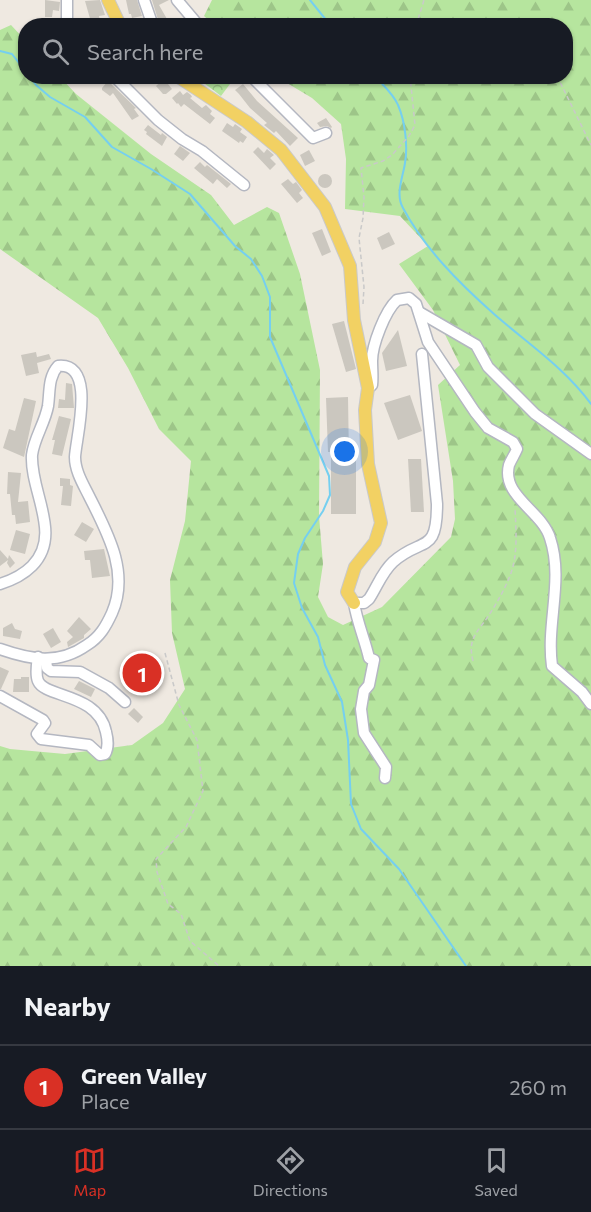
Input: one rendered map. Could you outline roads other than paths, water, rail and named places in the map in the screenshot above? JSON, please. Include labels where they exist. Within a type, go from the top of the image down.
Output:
[{"type":"main road","points":[[108,0],[117,18]]},
{"type":"main road","points":[[192,84],[266,135],[281,150],[325,207],[350,266],[354,320],[368,388],[365,410],[368,464],[381,523],[375,542],[354,567],[349,581],[347,592],[354,603]]},
{"type":"street","points":[[67,0],[67,18]]},
{"type":"street","points":[[144,0],[150,18]]},
{"type":"street","points":[[177,0],[192,18]]},
{"type":"street","points":[[122,84],[158,120],[244,185]]},
{"type":"street","points":[[258,84],[313,138],[326,134]]},
{"type":"street","points":[[368,388],[372,385],[372,358],[388,310],[397,300],[404,297],[409,298],[416,304],[428,342],[475,412],[488,428],[513,442],[517,449],[509,465],[512,489],[515,495],[544,523],[551,541],[556,578],[552,666],[582,692],[591,704]]},
{"type":"street","points":[[419,312],[476,345],[489,366],[535,414],[591,454]]},
{"type":"street","points":[[385,778],[386,767],[364,733],[361,709],[364,691],[369,685],[375,660],[369,658],[354,603],[364,603],[393,562],[430,542],[435,534],[437,504],[422,354]]},
{"type":"street","points":[[0,584],[23,574],[40,558],[45,545],[46,532],[32,455],[48,407],[52,374],[58,366],[69,367],[79,380],[82,404],[75,459],[79,475],[111,542],[119,575],[114,608],[100,634],[91,643],[69,656],[42,658],[0,649]]},
{"type":"street","points":[[0,696],[43,720],[45,723],[37,735],[41,739],[86,745],[100,755],[105,754],[108,742],[100,715],[72,697],[41,684],[37,674],[42,658]]},
{"type":"street","points":[[42,658],[51,671],[80,672],[109,688],[125,702]]},
{"type":"waterway","points":[[310,0],[325,18]]},
{"type":"waterway","points":[[0,51],[12,54],[18,62]]},
{"type":"waterway","points":[[35,84],[50,97],[85,117],[112,147],[190,194],[235,246],[251,259],[262,276],[270,297],[270,337],[329,476],[330,495],[298,554],[294,583],[302,608],[318,637],[325,665],[342,702],[348,740],[351,804],[361,829],[399,869],[466,966]]},
{"type":"waterway","points":[[382,84],[394,98],[402,118],[406,149],[400,197],[403,208],[412,223],[432,251],[456,278],[494,314],[558,367],[591,404]]},
{"type":"place","name":"Green Valley","points":[[142,673]]}]
